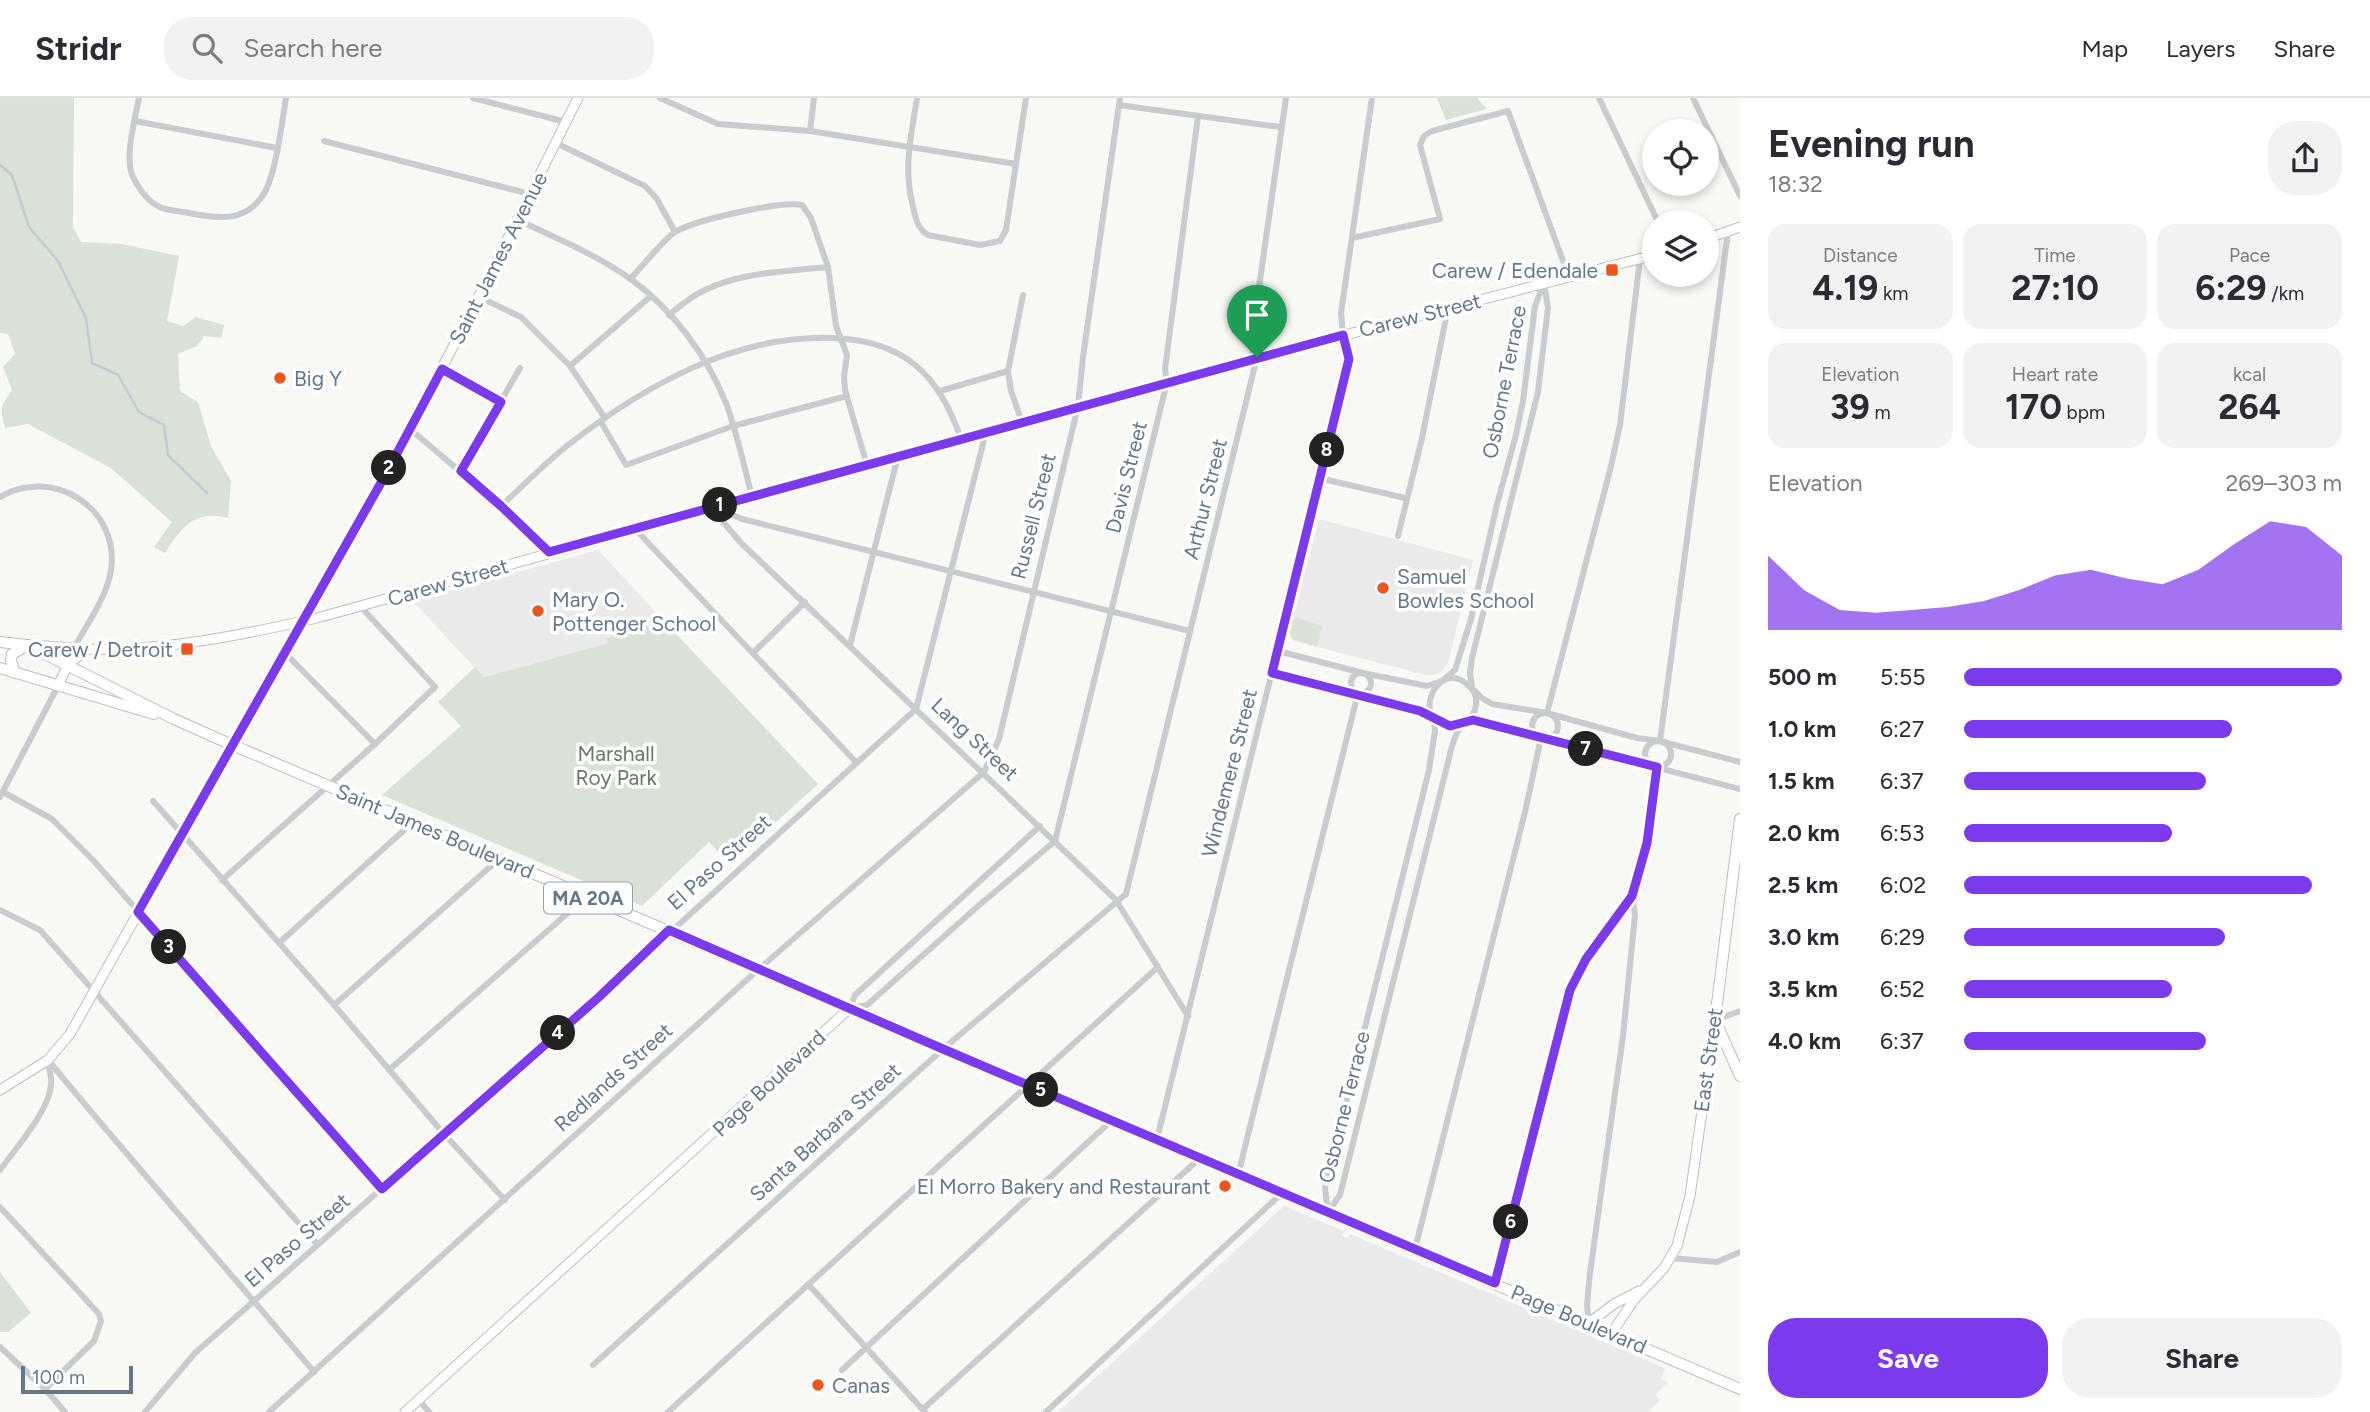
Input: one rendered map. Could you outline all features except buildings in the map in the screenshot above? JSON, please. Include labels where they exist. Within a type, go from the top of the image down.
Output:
[{"type":"main road","name":"Carew Street","points":[[0,642],[27,645]]},
{"type":"main road","name":"Saint James Boulevard","points":[[27,645],[174,719],[586,897],[760,968],[850,1009]]},
{"type":"main road","points":[[15,673],[12,654],[27,645]]},
{"type":"main road","name":"MA 20A","points":[[0,668],[58,686]]},
{"type":"main road","name":"Saint James Boulevard","points":[[58,686],[174,719]]},
{"type":"main road","name":"East Street","points":[[1715,1020],[1740,819]]},
{"type":"main road","name":"Page Boulevard","points":[[850,1009],[1740,1389]]},
{"type":"main road","points":[[1715,1020],[1740,1076]]},
{"type":"street","points":[[139,98],[130,155],[132,175],[144,195],[161,208],[219,219],[233,217],[253,207],[265,192],[277,148],[286,98]]},
{"type":"street","points":[[472,98],[566,122]]},
{"type":"street","name":"Saint James Avenue","points":[[0,1090],[48,1060],[70,1034],[410,429],[578,98]]},
{"type":"street","points":[[660,98],[718,124],[810,131],[1016,164]]},
{"type":"street","points":[[810,131],[814,98]]},
{"type":"street","points":[[917,98],[906,162],[908,187],[919,227],[933,237],[980,245],[1000,241],[1006,230],[1026,98]]},
{"type":"street","name":"Arthur Street","points":[[1116,900],[1126,894],[1129,886],[1257,357],[1252,352],[1251,343],[1286,98]]},
{"type":"street","name":"Windemere Street","points":[[1157,1139],[1349,359],[1341,313],[1372,98]]},
{"type":"street","points":[[1599,98],[1652,210]]},
{"type":"street","points":[[1693,98],[1740,196]]},
{"type":"street","points":[[1119,101],[1198,116],[1280,127]]},
{"type":"street","name":"Russell Street","points":[[984,772],[999,739],[1079,406],[1083,357],[1119,101]]},
{"type":"street","points":[[1352,238],[1440,219],[1420,145],[1424,136],[1432,131],[1508,111],[1569,277]]},
{"type":"street","name":"Davis Street","points":[[1055,841],[1167,382],[1165,369],[1198,116]]},
{"type":"street","points":[[135,121],[277,148]]},
{"type":"street","points":[[324,141],[530,194]]},
{"type":"street","points":[[556,143],[645,186],[657,199],[675,232]]},
{"type":"street","points":[[630,279],[675,232],[763,207],[802,205],[811,218],[828,267],[836,326],[847,355],[844,383],[867,465]]},
{"type":"street","points":[[518,220],[583,251],[630,279],[684,332],[705,362],[726,403],[751,496]]},
{"type":"street","points":[[1719,235],[1740,228]]},
{"type":"street","points":[[1660,741],[1728,232]]},
{"type":"street","points":[[1547,713],[1620,425],[1640,259]]},
{"type":"street","name":"Carew Street","points":[[27,645],[88,649],[179,644],[300,622],[1257,357],[1640,259]]},
{"type":"street","points":[[669,315],[693,296],[720,284],[828,267]]},
{"type":"street","name":"Osborne Terrace","points":[[1442,681],[1455,670],[1471,619],[1521,412],[1533,317],[1544,283]]},
{"type":"street","name":"Osborne Terrace","points":[[1472,688],[1472,658],[1538,393],[1548,308],[1544,283]]},
{"type":"street","points":[[1022,422],[1011,391],[1008,371],[1023,295]]},
{"type":"street","points":[[570,366],[650,296]]},
{"type":"street","points":[[479,297],[520,316],[570,366],[603,420],[626,465],[733,426],[847,397]]},
{"type":"street","points":[[1398,536],[1405,498],[1422,438],[1448,308]]},
{"type":"street","points":[[501,506],[566,447],[603,420],[664,383],[705,362],[745,348],[779,341],[867,341],[898,353],[923,372],[940,391],[948,403],[961,439]]},
{"type":"street","points":[[461,471],[520,368]]},
{"type":"street","points":[[442,369],[501,402]]},
{"type":"street","points":[[940,391],[1008,371]]},
{"type":"street","points":[[410,429],[501,506],[549,552]]},
{"type":"street","points":[[916,709],[986,432]]},
{"type":"street","points":[[850,645],[898,456]]},
{"type":"street","points":[[1320,478],[1405,498]]},
{"type":"street","points":[[0,497],[24,487],[54,487],[83,502],[104,526],[111,545],[111,573],[75,648]]},
{"type":"street","points":[[714,507],[742,519],[1190,631]]},
{"type":"street","name":"Lang Street","points":[[714,507],[741,542],[1116,900],[1188,1016]]},
{"type":"street","points":[[635,529],[856,762]]},
{"type":"street","points":[[753,653],[805,602]]},
{"type":"street","points":[[222,880],[435,687],[360,607]]},
{"type":"street","points":[[88,649],[68,664],[1,795],[52,819],[138,912],[382,1189]]},
{"type":"street","points":[[1278,651],[1427,686],[1451,679],[1461,680],[1492,704],[1547,713],[1740,762]]},
{"type":"street","points":[[284,652],[375,744]]},
{"type":"street","points":[[1272,673],[1358,694],[1434,717],[1450,726],[1473,720],[1740,789]]},
{"type":"street","points":[[1363,673],[1370,678],[1371,686],[1366,692],[1358,694],[1351,688],[1351,678],[1363,673]]},
{"type":"street","points":[[1434,717],[1430,708],[1430,697],[1434,688],[1442,681]]},
{"type":"street","points":[[1467,722],[1475,712],[1477,704],[1472,688]]},
{"type":"street","points":[[1238,1175],[1358,694]]},
{"type":"street","name":"El Paso Street","points":[[145,1412],[195,1353],[599,997],[669,930],[916,709]]},
{"type":"street","points":[[1547,713],[1555,718],[1556,731],[1550,738],[1541,738],[1534,733],[1532,725],[1535,717],[1547,713]]},
{"type":"street","name":"Osborne Terrace","points":[[1328,1212],[1325,1188],[1426,783],[1435,740],[1434,717]]},
{"type":"street","name":"Osborne Terrace","points":[[1328,1212],[1340,1195],[1442,787],[1458,729],[1467,722]]},
{"type":"street","points":[[1415,1249],[1525,812],[1541,738]]},
{"type":"street","points":[[1653,741],[1660,741],[1669,746],[1671,755],[1667,764],[1657,767],[1650,764],[1645,752],[1653,741]]},
{"type":"street","points":[[1495,1283],[1570,990],[1586,959],[1632,896],[1647,843],[1657,767]]},
{"type":"street","name":"Redlands Street","points":[[270,1412],[760,968],[984,772]]},
{"type":"street","points":[[1426,783],[1442,787]]},
{"type":"street","points":[[153,801],[444,1134],[505,1199]]},
{"type":"street","points":[[1420,802],[1438,806]]},
{"type":"street","points":[[279,943],[413,822]]},
{"type":"street","points":[[850,1009],[855,995],[1040,826]]},
{"type":"street","points":[[850,1009],[867,1005],[1055,841]]},
{"type":"street","points":[[1407,852],[1424,856]]},
{"type":"street","points":[[334,1005],[499,859]]},
{"type":"street","points":[[1402,873],[1419,877]]},
{"type":"street","points":[[1589,1323],[1587,1305],[1590,1273],[1623,1036],[1635,915],[1632,896]]},
{"type":"street","points":[[389,1070],[586,897]]},
{"type":"street","name":"Santa Barbara Street","points":[[593,1365],[943,1049],[1116,900]]},
{"type":"street","points":[[953,907],[964,918]]},
{"type":"street","points":[[0,910],[40,930],[317,1244]]},
{"type":"street","points":[[1386,941],[1401,946]]},
{"type":"street","points":[[1380,963],[1396,968]]},
{"type":"street","points":[[668,1412],[1158,967]]},
{"type":"street","name":"Page Boulevard","points":[[405,1412],[850,1009]]},
{"type":"street","points":[[1715,1020],[1740,1011]]},
{"type":"street","name":"East Street","points":[[1612,1333],[1633,1301],[1660,1273],[1678,1247],[1689,1196],[1715,1020]]},
{"type":"street","points":[[1363,1033],[1379,1038]]},
{"type":"street","points":[[1358,1055],[1374,1060]]},
{"type":"street","points":[[0,1170],[49,1093],[51,1083],[48,1060]]},
{"type":"street","points":[[48,1060],[147,1180],[314,1372]]},
{"type":"street","points":[[842,1370],[1112,1120]]},
{"type":"street","points":[[1338,1140],[1353,1145]]},
{"type":"street","points":[[808,1284],[924,1411],[1199,1159]]},
{"type":"street","points":[[1046,1412],[1282,1193]]},
{"type":"street","points":[[0,1207],[99,1314],[101,1321],[94,1340],[45,1389]]},
{"type":"street","points":[[1671,1258],[1717,1262],[1740,1252]]},
{"type":"street","name":"East Street","points":[[1589,1323],[1621,1300],[1644,1289]]},
{"type":"street","points":[[0,1348],[45,1389],[65,1412]]},
{"type":"street","points":[[419,1401],[429,1412]]},
{"type":"shaded area","name":"Samuel Bowles School","points":[[1319,519],[1473,560],[1448,663],[1443,670],[1435,675],[1426,675],[1294,641],[1290,631]]},
{"type":"shaded area","name":"Mary O. Pottenger School","points":[[598,550],[664,621],[607,637],[608,643],[483,677],[413,601]]},
{"type":"shaded area","points":[[1284,1206],[1344,1231],[1342,1236],[1347,1238],[1350,1234],[1665,1368],[1661,1379],[1668,1382],[1655,1395],[1660,1400],[1648,1412],[1058,1412]]},
{"type":"green space","points":[[0,98],[74,98],[73,227],[81,242],[122,244],[179,256],[167,321],[183,326],[196,317],[224,325],[221,338],[204,336],[197,346],[178,354],[180,391],[198,402],[211,446],[231,481],[228,518],[206,516],[197,519],[183,529],[165,553],[154,547],[172,522],[111,468],[28,424],[5,428],[2,408],[12,390],[3,367],[15,354],[8,334],[0,333]]},
{"type":"green space","points":[[1437,98],[1477,98],[1487,109],[1446,120]]},
{"type":"green space","points":[[1294,617],[1322,626],[1317,647],[1292,639],[1290,633]]},
{"type":"green space","name":"Marshall Roy Park","points":[[664,621],[818,784],[730,864],[709,842],[642,906],[382,795],[461,726],[438,702],[475,667],[484,677],[608,643],[606,638]]},
{"type":"green space","points":[[0,1272],[31,1313],[8,1332],[0,1332]]},
{"type":"waterway","points":[[0,165],[12,175],[29,227],[58,261],[86,318],[92,363],[118,375],[139,412],[164,425],[168,455],[207,493]]},
{"type":"place","name":"Carew / Edendale","points":[[1612,270]]},
{"type":"place","name":"Big Y","points":[[280,378]]},
{"type":"place","name":"Samuel Bowles School","points":[[1383,588]]},
{"type":"place","name":"Mary O. Pottenger School","points":[[538,611]]},
{"type":"place","name":"Carew / Detroit","points":[[187,649]]},
{"type":"place","name":"El Morro Bakery and Restaurant","points":[[1225,1186]]},
{"type":"place","name":"Canas","points":[[818,1385]]},
{"type":"route","points":[[1343,335],[1349,359],[1272,673],[1420,711],[1450,726],[1459,726],[1473,720],[1657,767],[1647,843],[1632,896],[1586,959],[1570,990],[1495,1283],[1199,1159],[669,930],[599,997],[382,1189],[138,912],[382,481],[442,369],[501,402],[461,471],[549,552],[1257,357],[1343,335]]}]
